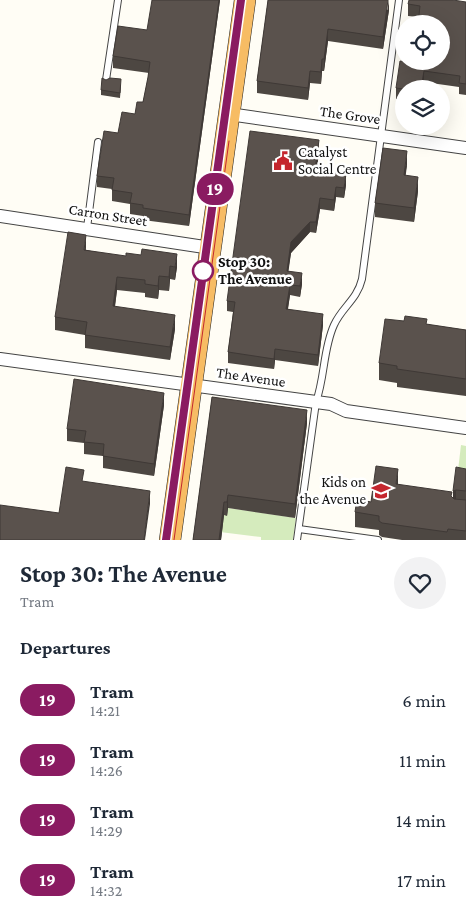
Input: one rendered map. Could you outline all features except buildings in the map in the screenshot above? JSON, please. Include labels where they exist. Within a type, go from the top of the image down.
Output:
[{"type":"highway","points":[[170,540],[245,0]]},
{"type":"street","name":"The Grove","points":[[229,114],[466,148]]},
{"type":"street","name":"Carron Street","points":[[0,216],[211,248]]},
{"type":"street","name":"The Avenue","points":[[0,359],[331,404],[346,410],[466,428]]},
{"type":"lane","points":[[106,80],[118,0]]},
{"type":"lane","points":[[297,540],[316,402],[321,388],[329,341],[334,325],[341,313],[357,295],[360,286],[399,0]]},
{"type":"lane","points":[[87,228],[98,142]]},
{"type":"lane","points":[[299,529],[378,540]]},
{"type":"green space","points":[[461,445],[466,446],[466,480],[457,479]]},
{"type":"green space","points":[[228,508],[296,518],[293,540],[261,540],[261,537],[196,529],[223,515]]},
{"type":"tram line","points":[[166,540],[241,0]]},
{"type":"tram line","name":"19","points":[[166,540],[241,0]]},
{"type":"tram line","points":[[174,540],[229,141]]},
{"type":"place","name":"Catalyst Social Centre","points":[[283,161]]},
{"type":"place","name":"Stop 30: The Avenue","points":[[203,271]]},
{"type":"place","name":"Kids on the Avenue","points":[[381,491]]}]
